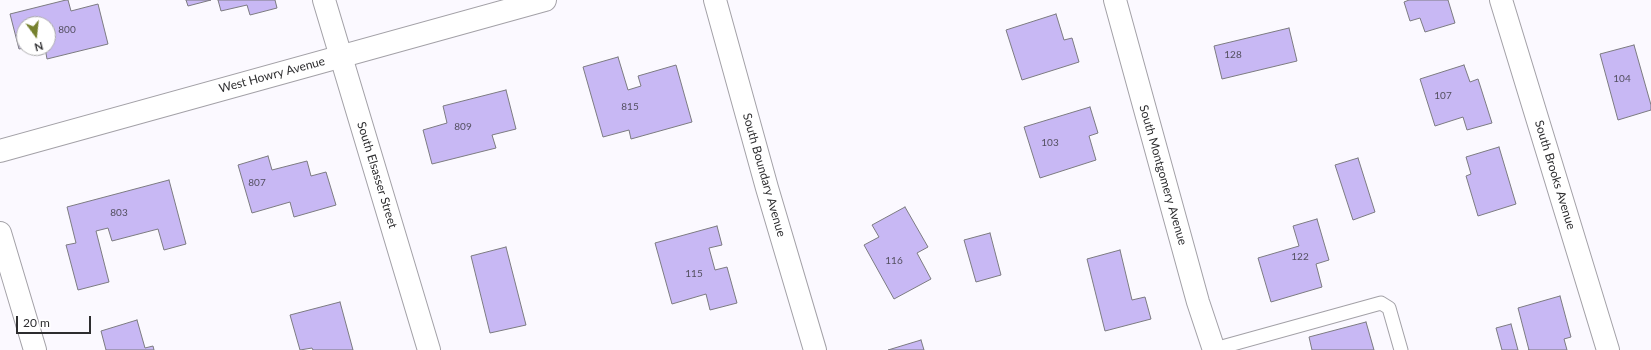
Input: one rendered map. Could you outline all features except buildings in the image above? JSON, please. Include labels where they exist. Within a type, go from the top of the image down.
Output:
[{"type":"street","name":"South Elsasser Street","points":[[324,0],[429,350]]},
{"type":"street","name":"West Howry Avenue","points":[[0,151],[545,0]]},
{"type":"street","name":"South Boundary Avenue","points":[[715,0],[767,188],[815,350]]},
{"type":"street","name":"South Montgomery Avenue","points":[[1115,0],[1198,302],[1213,350]]},
{"type":"street","name":"South Brooks Avenue","points":[[1501,0],[1608,350]]},
{"type":"street","points":[[0,233],[35,350]]},
{"type":"lane","points":[[1213,350],[1381,303],[1389,308],[1401,350]]}]
